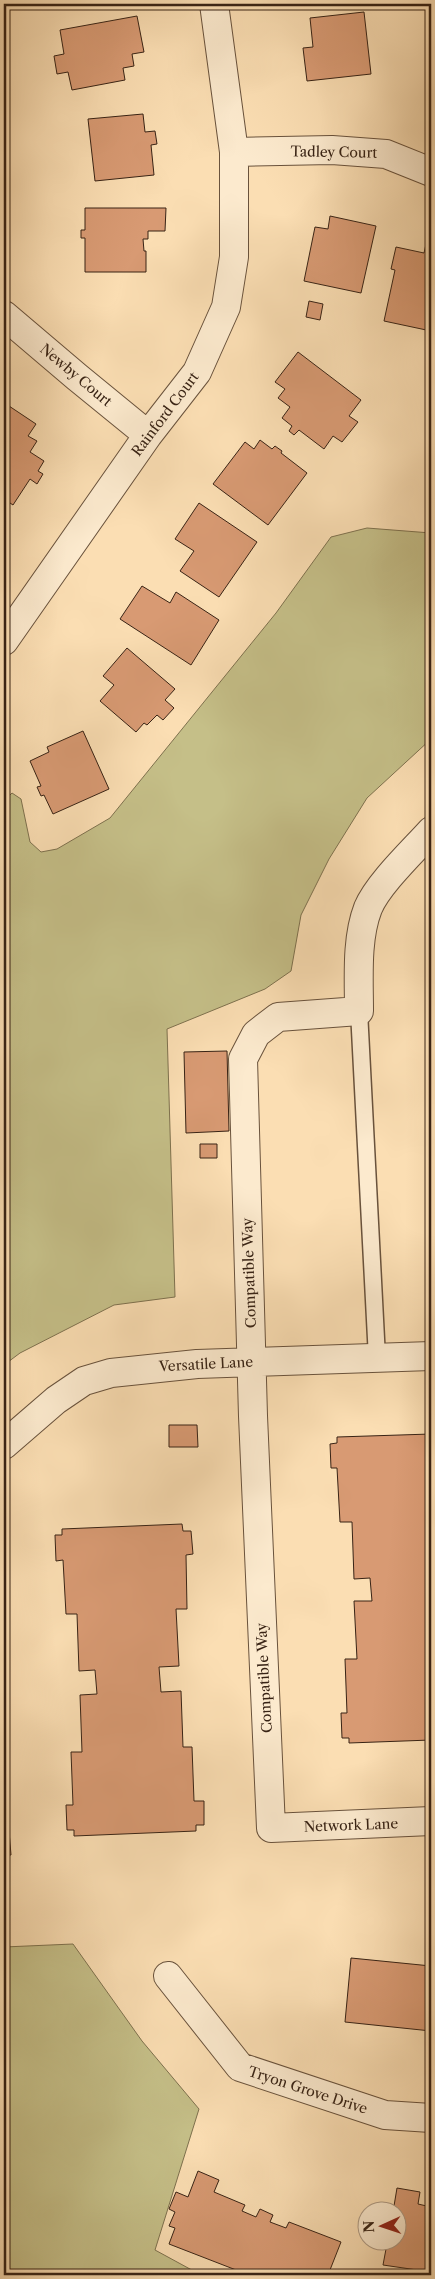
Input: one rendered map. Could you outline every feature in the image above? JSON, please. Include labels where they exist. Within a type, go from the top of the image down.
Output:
[{"type":"street","name":"Rainford Court","points":[[4,641],[148,434],[197,372],[226,307],[234,257],[234,152],[214,4]]},
{"type":"street","name":"Tadley Court","points":[[234,152],[332,150],[386,154],[431,172]]},
{"type":"street","name":"Newby Court","points":[[4,315],[77,378],[148,434]]},
{"type":"street","points":[[359,1011],[363,928],[368,908],[376,894],[431,831]]},
{"type":"street","name":"Compatible Way","points":[[271,1828],[252,1362],[243,1059],[256,1034],[278,1017],[359,1011]]},
{"type":"street","name":"Versatile Lane","points":[[4,1445],[56,1400],[84,1381],[111,1373],[138,1368],[431,1356]]},
{"type":"street","name":"Network Lane","points":[[271,1828],[431,1821]]},
{"type":"street","name":"Tryon Grove Drive","points":[[168,1976],[240,2068],[385,2115],[431,2118]]},
{"type":"lane","points":[[359,1011],[377,1358]]},
{"type":"shaded area","points":[[367,528],[431,533],[431,739],[367,798],[329,859],[301,915],[291,971],[265,989],[167,1029],[175,1297],[114,1305],[20,1353],[4,1365],[4,801],[12,793],[21,799],[30,842],[41,852],[57,849],[110,818],[276,613],[331,537]]},
{"type":"shaded area","points":[[73,1944],[142,2041],[199,2109],[155,2250],[201,2275],[4,2275],[4,1947]]},
{"type":"building","points":[[364,12],[371,74],[307,81],[303,48],[313,47],[310,18]]},
{"type":"building","points":[[137,16],[144,52],[132,54],[134,66],[123,68],[125,80],[72,90],[68,72],[57,74],[54,56],[64,54],[60,30]]},
{"type":"building","points":[[143,114],[145,132],[155,131],[157,144],[151,145],[154,175],[95,181],[88,119]]},
{"type":"building","points":[[85,208],[166,208],[165,231],[148,231],[148,239],[143,239],[144,251],[146,251],[146,272],[85,272],[85,238],[81,238],[81,230],[85,230]]},
{"type":"building","points":[[330,216],[376,226],[361,293],[304,281],[315,227],[328,229]]},
{"type":"building","points":[[426,244],[431,245],[431,331],[384,321],[395,270],[391,269],[396,247],[424,253]]},
{"type":"building","points":[[309,301],[323,304],[320,320],[306,317]]},
{"type":"building","points":[[298,352],[361,400],[349,416],[358,422],[342,442],[333,436],[324,449],[299,430],[294,435],[289,431],[292,426],[282,418],[290,407],[278,398],[285,389],[275,382]]},
{"type":"building","points":[[6,404],[36,424],[28,436],[37,441],[30,452],[44,461],[38,471],[43,474],[37,484],[30,479],[13,505],[4,499],[4,408]]},
{"type":"building","points":[[260,440],[272,449],[275,446],[307,473],[268,525],[213,484],[245,442],[254,449]]},
{"type":"building","points":[[199,503],[257,542],[219,597],[180,571],[194,551],[175,539]]},
{"type":"building","points":[[142,586],[170,603],[176,592],[219,620],[191,665],[120,619]]},
{"type":"building","points":[[127,648],[175,689],[165,700],[174,708],[163,720],[157,715],[147,725],[144,723],[136,732],[100,701],[114,685],[103,676]]},
{"type":"building","points":[[83,731],[109,789],[53,814],[44,795],[41,796],[37,787],[41,786],[30,761],[49,752],[47,747]]},
{"type":"building","points":[[227,1051],[229,1131],[186,1133],[184,1052]]},
{"type":"building","points":[[200,1144],[217,1144],[217,1158],[200,1158]]},
{"type":"building","points":[[169,1425],[197,1425],[198,1447],[169,1447]]},
{"type":"building","points":[[431,1434],[431,1740],[349,1743],[349,1738],[342,1738],[341,1713],[347,1713],[345,1659],[357,1659],[354,1601],[372,1601],[370,1578],[354,1579],[352,1522],[340,1522],[337,1468],[331,1468],[330,1444],[337,1443],[337,1437]]},
{"type":"building","points":[[182,1524],[183,1531],[191,1531],[193,1554],[186,1555],[187,1609],[176,1609],[179,1666],[159,1667],[161,1692],[181,1691],[183,1747],[192,1747],[194,1801],[204,1801],[204,1825],[196,1825],[196,1831],[74,1836],[74,1830],[67,1830],[66,1805],[73,1805],[71,1752],[82,1752],[80,1695],[97,1694],[95,1670],[79,1671],[77,1614],[66,1614],[63,1560],[56,1561],[55,1535],[62,1535],[62,1529]]},
{"type":"building","points":[[4,1831],[9,1831],[11,1855],[4,1855]]},
{"type":"building","points":[[351,1958],[431,1966],[431,2031],[345,2022]]},
{"type":"building","points":[[198,2171],[219,2180],[214,2192],[245,2205],[242,2211],[256,2217],[260,2209],[273,2215],[270,2222],[286,2228],[289,2222],[341,2242],[328,2275],[249,2275],[169,2244],[175,2228],[169,2226],[175,2212],[169,2209],[176,2192],[188,2197]]},
{"type":"building","points":[[397,2188],[420,2192],[418,2204],[431,2207],[431,2272],[383,2265],[385,2252],[408,2252],[408,2202],[395,2202]]}]
